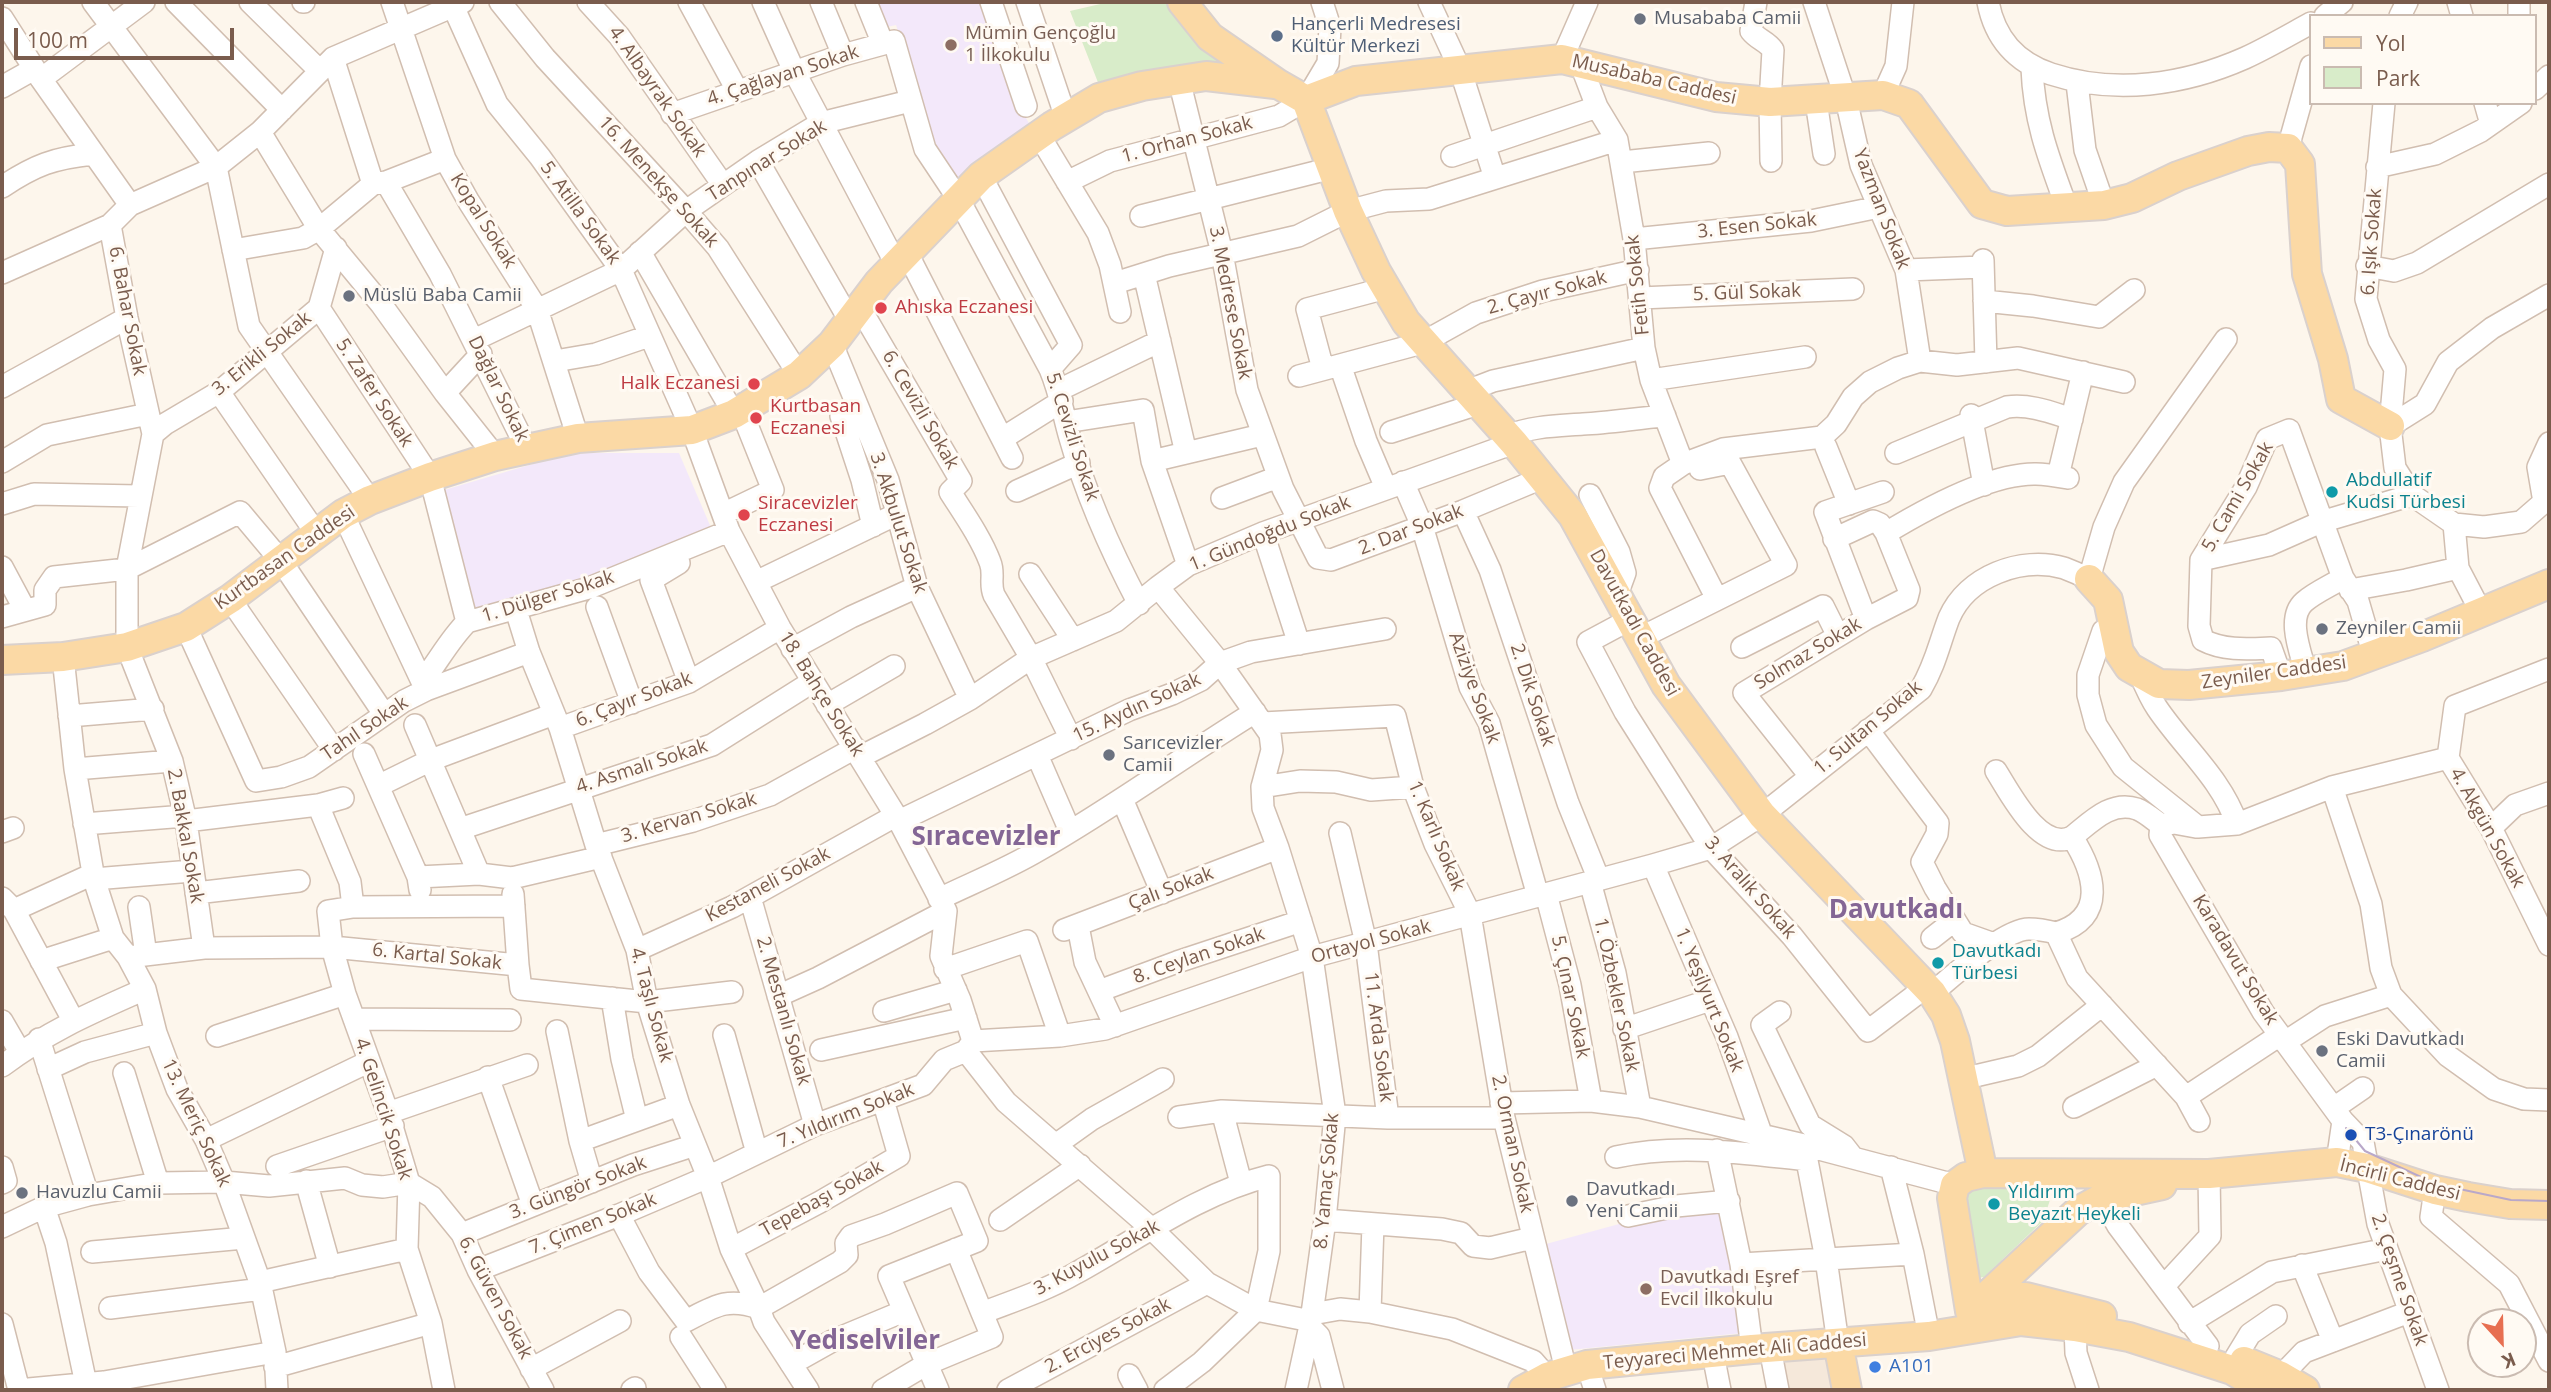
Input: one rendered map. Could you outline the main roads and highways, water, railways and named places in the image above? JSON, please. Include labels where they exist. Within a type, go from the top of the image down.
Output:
[{"type":"main road","points":[[1182,2],[1210,37],[1306,100]]},
{"type":"main road","name":"Musababa Caddesi","points":[[1306,100],[1356,81],[1460,69],[1572,62],[1716,97],[1770,102],[1884,95],[1909,103],[1982,204],[2007,211],[2104,205],[2132,198],[2178,176],[2248,151],[2269,147],[2288,148],[2300,164],[2307,274],[2333,359],[2341,399],[2390,426]]},
{"type":"main road","name":"Kurtbasan Caddesi","points":[[3,658],[63,657],[127,647],[187,627],[230,599],[343,514],[370,500],[430,477],[495,456],[578,438],[692,430],[738,412],[799,375],[832,344],[902,259],[981,176],[1066,118],[1099,98],[1142,86],[1179,80],[1206,76],[1278,84]]},
{"type":"main road","name":"Davutkadı Caddesi","points":[[1306,100],[1348,211],[1406,322],[1510,439],[1573,516],[1666,685],[1762,815],[1929,990],[1946,1016],[1955,1041],[1983,1173]]},
{"type":"main road","name":"Zeyniler Caddesi","points":[[2089,579],[2108,600],[2119,652],[2129,667],[2159,684],[2189,685],[2294,675],[2343,666],[2374,656],[2549,584]]},
{"type":"main road","name":"İncirli Caddesi","points":[[2209,1174],[2337,1162],[2367,1168],[2435,1190],[2510,1204],[2549,1205]]},
{"type":"main road","points":[[2025,1172],[2049,1183],[2059,1191],[2062,1205],[2053,1234]]},
{"type":"main road","points":[[1982,1318],[1952,1198],[1955,1185],[1966,1177],[1983,1173],[2025,1172],[2209,1174]]},
{"type":"main road","points":[[1982,1318],[2021,1263],[2077,1211],[2102,1198],[2209,1174]]},
{"type":"main road","points":[[2021,1263],[2019,1276],[2026,1297]]},
{"type":"main road","points":[[1982,1318],[2002,1297],[2026,1297],[2208,1346],[2238,1372]]},
{"type":"main road","points":[[1982,1318],[2075,1327],[2129,1337],[2274,1383],[2305,1390]]},
{"type":"main road","name":"Teyyareci Mehmet Ali Caddesi","points":[[1561,1381],[1713,1354],[1940,1334],[1982,1318]]},
{"type":"main road","points":[[1838,1343],[1847,1390]]},
{"type":"tram line","points":[[2346,1128],[2365,1151],[2436,1184],[2511,1200],[2549,1201]]},
{"type":"place","name":"Musababa Camii","points":[[1640,19]]},
{"type":"place","name":"Hançerli Medresesi Kültür Merkezi","points":[[1277,36]]},
{"type":"place","name":"Mümin Gençoğlu 1 İlkokulu","points":[[951,45]]},
{"type":"place","name":"Müslü Baba Camii","points":[[349,296]]},
{"type":"place","name":"Ahıska Eczanesi","points":[[881,308]]},
{"type":"place","name":"Halk Eczanesi","points":[[754,384]]},
{"type":"place","name":"Kurtbasan Eczanesi","points":[[756,418]]},
{"type":"place","name":"Abdullatif Kudsi Türbesi","points":[[2332,492]]},
{"type":"place","name":"Siracevizler Eczanesi","points":[[744,515]]},
{"type":"place","name":"Zeyniler Camii","points":[[2322,629]]},
{"type":"place","name":"Sarıcevizler Camii","points":[[1109,755]]},
{"type":"place","name":"Davutkadı Türbesi","points":[[1938,963]]},
{"type":"place","name":"Eski Davutkadı Camii","points":[[2322,1051]]},
{"type":"place","name":"T3-Çınarönü","points":[[2351,1135]]},
{"type":"place","name":"Havuzlu Camii","points":[[22,1193]]},
{"type":"place","name":"Davutkadı Yeni Camii","points":[[1572,1201]]},
{"type":"place","name":"Yıldırım Beyazıt Heykeli","points":[[1994,1204]]},
{"type":"place","name":"Davutkadı Eşref Evcil İlkokulu","points":[[1646,1289]]},
{"type":"place","name":"A101","points":[[1875,1367]]},
{"type":"district","name":"Sıracevizler","points":[[986,838]]},
{"type":"district","name":"Davutkadı","points":[[1896,911]]},
{"type":"district","name":"Yediselviler","points":[[865,1342]]}]
